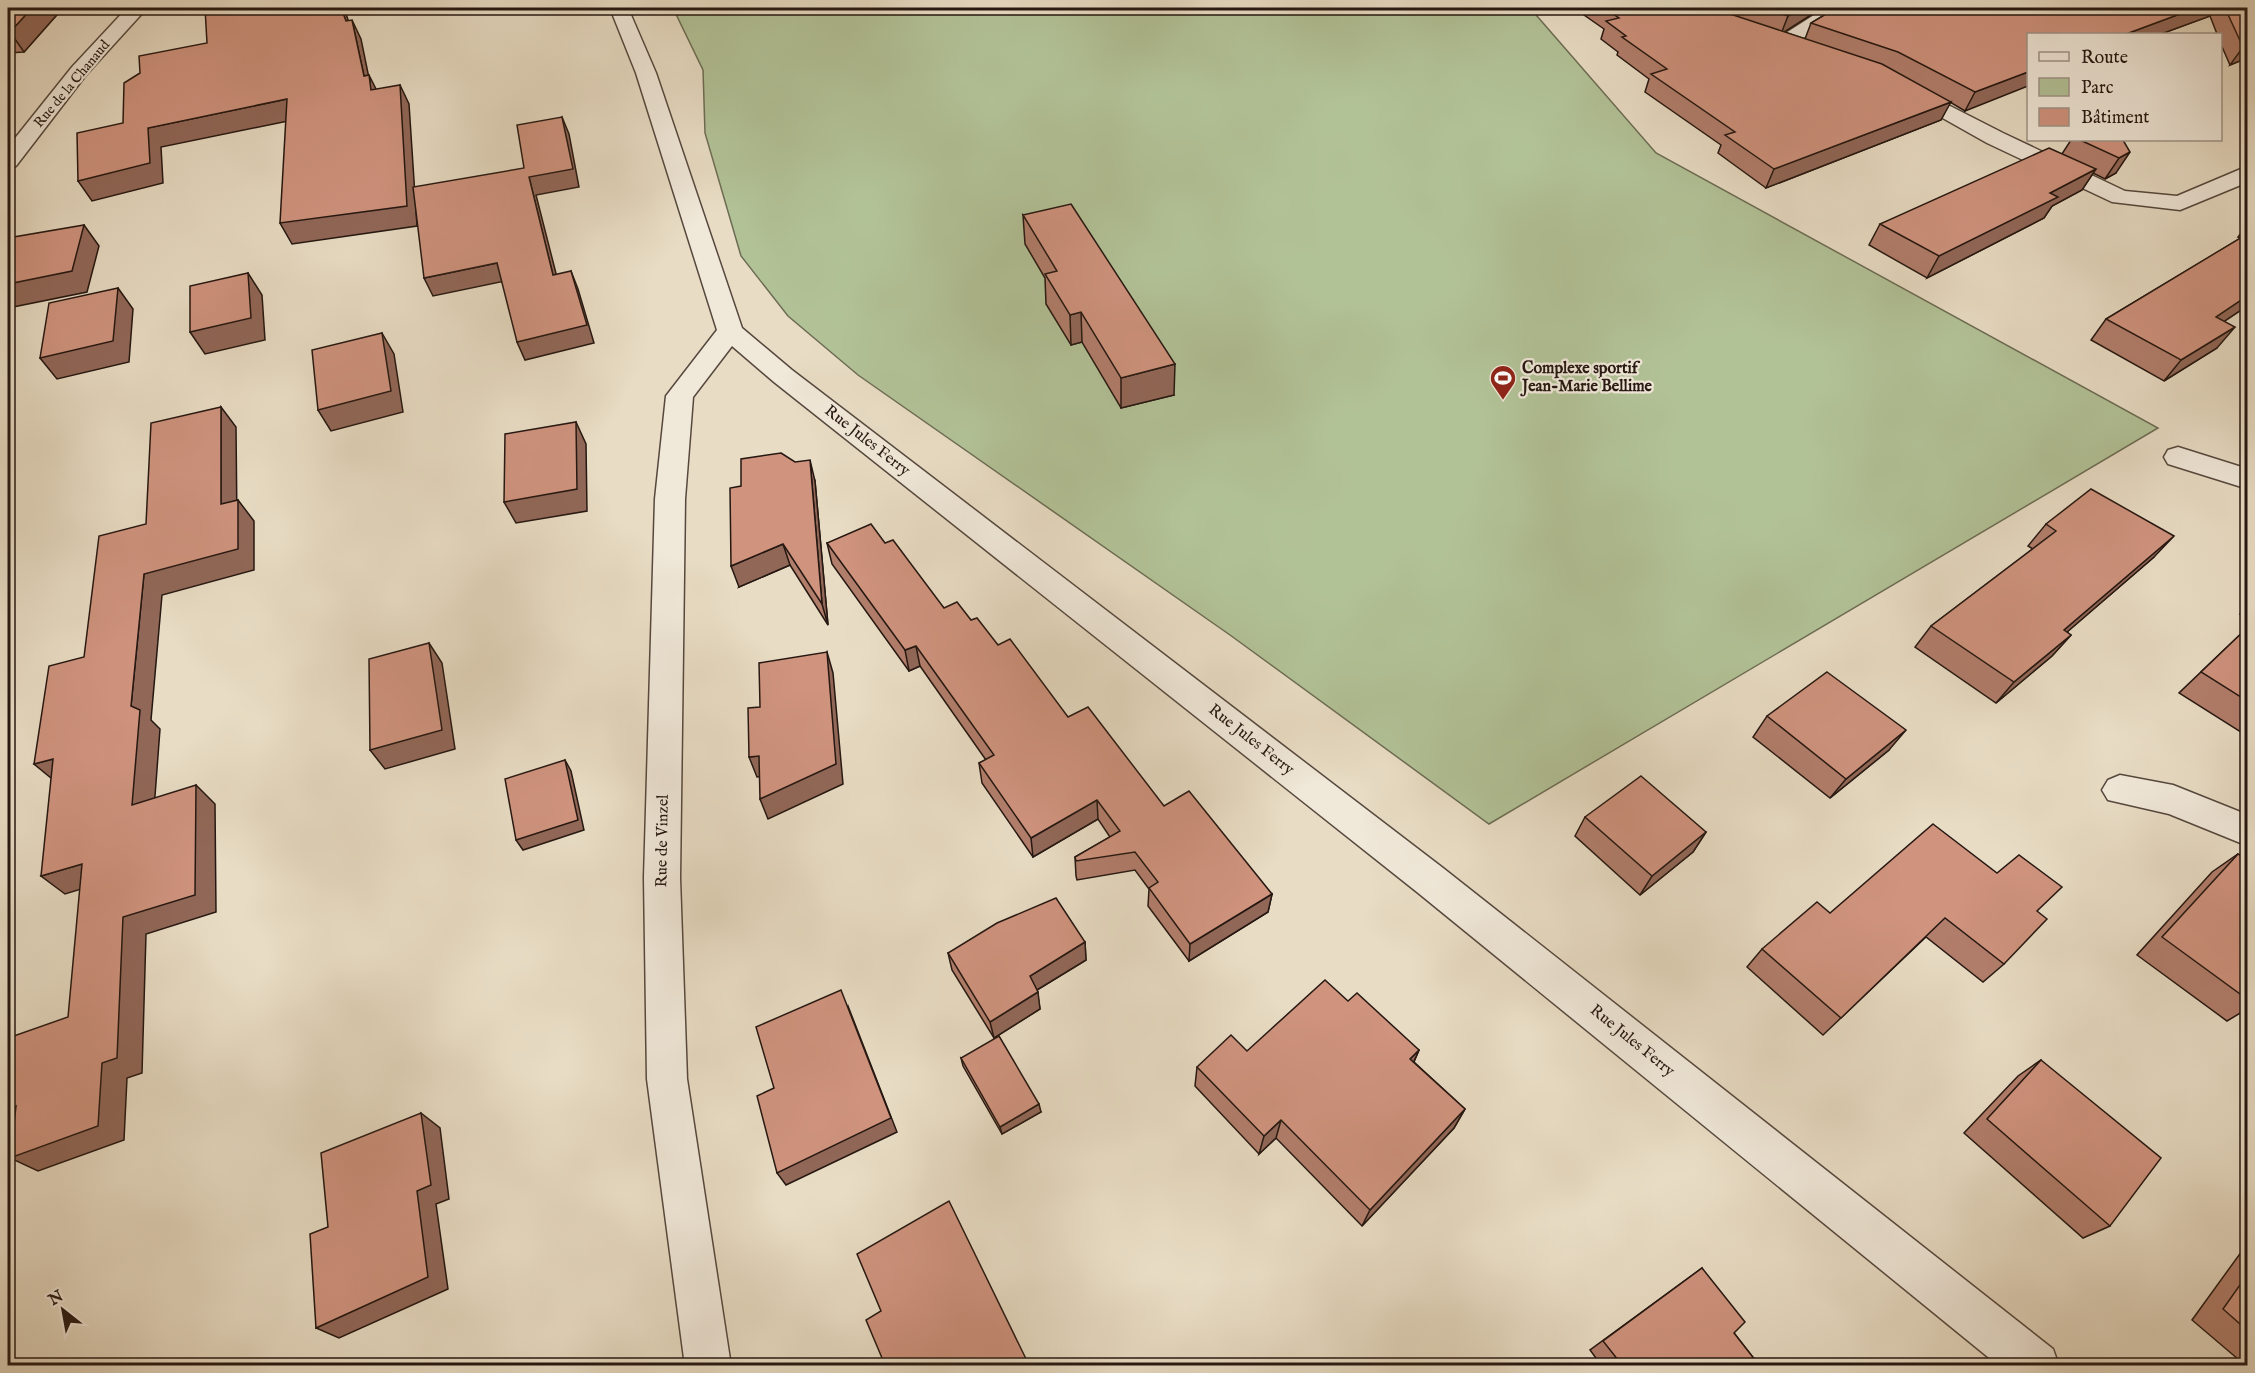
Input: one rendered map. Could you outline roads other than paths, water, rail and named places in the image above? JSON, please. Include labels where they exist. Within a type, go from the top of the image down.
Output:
[{"type":"street","name":"Rue de la Chanaud","points":[[8,161],[79,71],[137,8]]},
{"type":"street","points":[[619,8],[646,73],[730,331]]},
{"type":"street","points":[[1807,50],[1775,39],[1837,8]]},
{"type":"street","points":[[1891,81],[1995,138],[2120,197],[2180,203],[2247,172]]},
{"type":"street","name":"Rue de Vinzel","points":[[708,1365],[667,1079],[663,831],[670,500],[680,396],[730,331]]},
{"type":"street","name":"Rue Jules Ferry","points":[[730,331],[802,390],[1430,880],[2036,1365]]},
{"type":"street","points":[[2178,457],[2247,479]]},
{"type":"street","points":[[2120,790],[2173,800],[2247,831]]},
{"type":"place","name":"Complexe sportif Jean-Marie Bellime","points":[[1503,401]]}]
